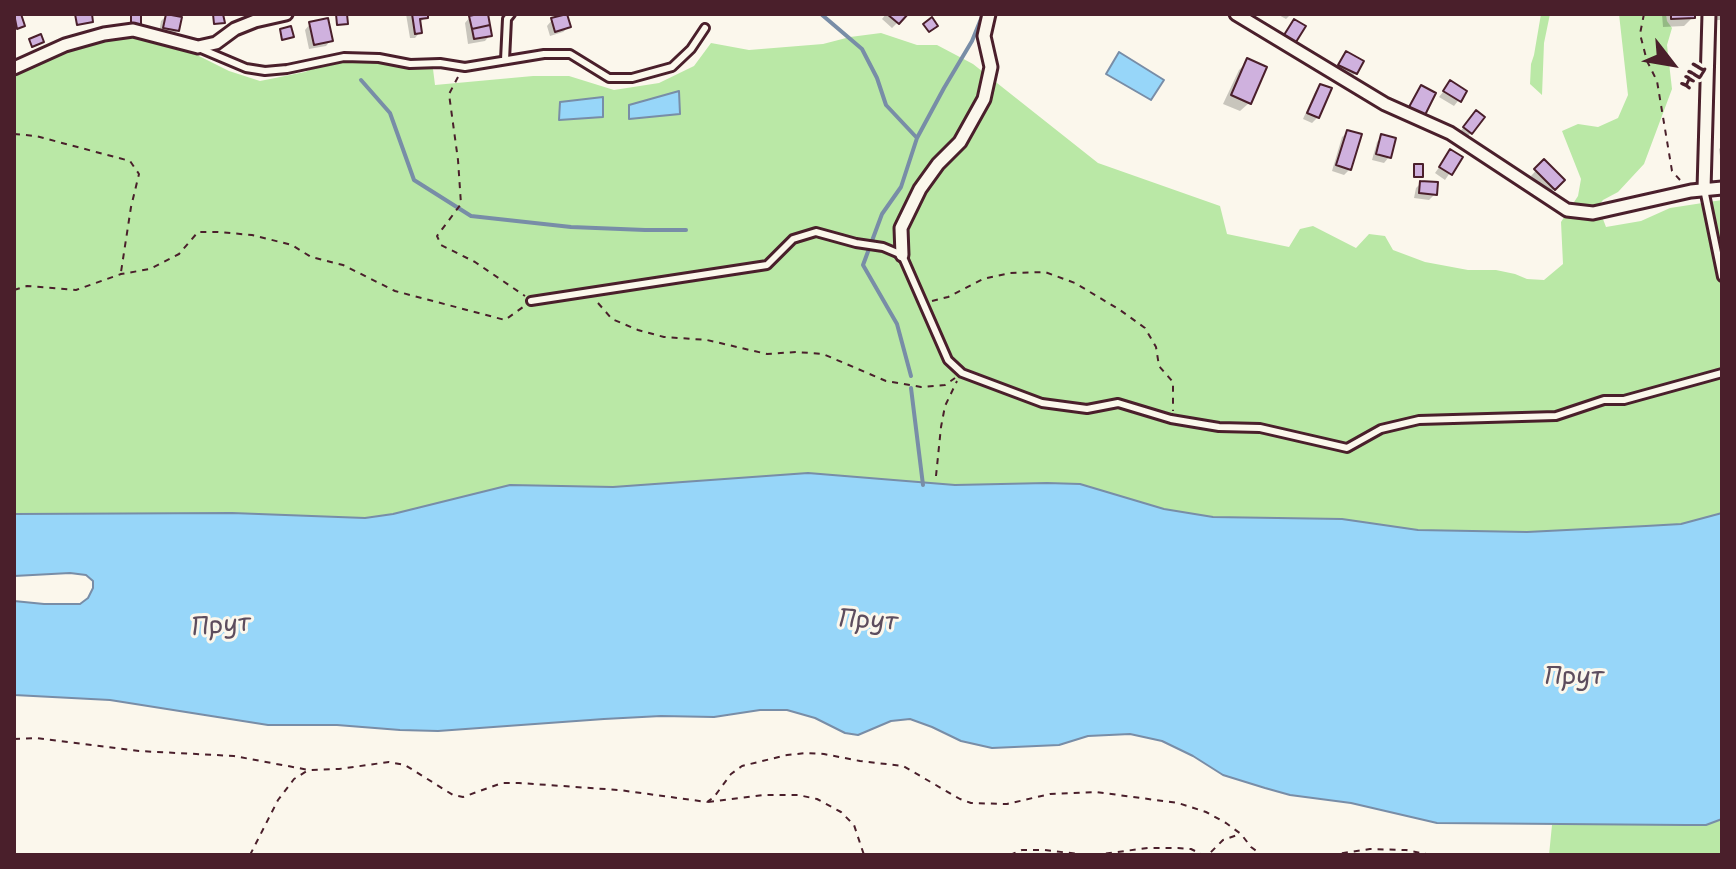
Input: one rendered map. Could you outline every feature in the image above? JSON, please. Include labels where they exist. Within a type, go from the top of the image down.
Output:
[{"type":"street","points":[[14,68],[65,45],[104,34],[133,30],[198,47],[216,43],[235,29],[255,21],[286,14]]},
{"type":"street","points":[[902,255],[901,228],[920,189],[938,164],[960,142],[984,99],[991,67],[984,36],[989,14]]},
{"type":"street","points":[[1236,14],[1385,104],[1450,133],[1567,210],[1593,213],[1691,191],[1722,188]]},
{"type":"street","points":[[1704,189],[1709,14]]},
{"type":"lane","points":[[505,60],[507,19],[511,14]]},
{"type":"lane","points":[[198,47],[246,68],[265,71],[344,57],[465,67],[544,54],[570,54],[609,78],[632,78],[672,67],[691,49],[705,28]]},
{"type":"lane","points":[[1704,189],[1722,277]]},
{"type":"lane","points":[[531,301],[767,265],[793,239],[816,232],[883,247],[902,255],[948,360],[962,373],[1042,403],[1087,409],[1118,403],[1171,419],[1219,427],[1260,428],[1347,448],[1381,429],[1419,420],[1556,416],[1604,400],[1624,400],[1722,373]]},
{"type":"path","points":[[1644,14],[1640,34],[1647,61],[1657,81],[1672,171],[1691,191]]},
{"type":"path","points":[[14,290],[27,286],[76,290],[121,274],[150,269],[179,254],[198,232],[218,232],[252,235],[292,245],[311,257],[343,265],[395,291],[505,320],[531,301],[475,262],[441,245],[437,236],[461,204],[449,94],[465,67]]},
{"type":"path","points":[[14,134],[36,136],[130,161],[139,174],[121,274]]},
{"type":"path","points":[[923,303],[948,297],[983,279],[1010,273],[1045,272],[1075,283],[1145,328],[1156,347],[1159,366],[1173,382],[1171,419]]},
{"type":"path","points":[[591,292],[612,319],[664,337],[707,340],[767,354],[823,354],[886,381],[921,387],[945,385],[962,373]]},
{"type":"path","points":[[936,476],[945,406],[962,373]]},
{"type":"path","points":[[14,739],[36,738],[139,751],[234,756],[309,770],[389,762],[405,765],[453,795],[463,797],[502,783],[619,790],[707,802],[763,795],[798,795],[817,799],[841,812],[854,825],[864,855]]},
{"type":"path","points":[[707,802],[742,766],[787,755],[815,753],[903,766],[971,803],[1007,804],[1050,794],[1096,792],[1178,803],[1206,812],[1241,834],[1262,855]]},
{"type":"path","points":[[250,855],[278,800],[294,779],[309,770]]},
{"type":"path","points":[[1094,855],[1148,848],[1178,848],[1208,855],[1223,840],[1241,834]]},
{"type":"path","points":[[1330,855],[1370,849],[1406,850],[1431,855]]},
{"type":"path","points":[[1010,855],[1022,850],[1087,855]]},
{"type":"green space","points":[[1541,14],[1550,14],[1544,43],[1542,95],[1530,84]]},
{"type":"green space","points":[[1619,14],[1666,14],[1672,28],[1667,45],[1672,89],[1644,164],[1618,192],[1598,206],[1606,227],[1641,221],[1670,208],[1722,200],[1722,513],[1714,516],[1681,524],[1527,532],[1418,530],[1342,519],[1213,517],[1164,509],[1080,484],[955,485],[808,473],[613,487],[510,485],[365,518],[232,513],[14,514],[14,75],[62,50],[132,35],[185,49],[229,71],[260,81],[305,72],[332,60],[390,60],[421,64],[433,69],[435,85],[533,76],[569,76],[614,90],[659,83],[694,66],[711,43],[749,50],[823,44],[881,33],[917,45],[937,45],[973,64],[1098,163],[1220,206],[1227,234],[1289,247],[1300,229],[1313,226],[1356,248],[1369,234],[1385,236],[1393,250],[1425,262],[1468,270],[1496,270],[1527,279],[1544,280],[1563,264],[1561,222],[1578,196],[1581,179],[1562,131],[1578,124],[1598,127],[1618,118],[1628,95]],"holes":[[[679,91],[680,113],[629,118],[629,105]]]},
{"type":"green space","points":[[1722,819],[1722,855],[1549,855],[1552,825],[1706,825]]},
{"type":"water","points":[[1119,52],[1164,80],[1151,100],[1106,74]]},
{"type":"water","points":[[679,91],[680,114],[629,119],[629,105]]},
{"type":"water","points":[[603,97],[603,117],[559,120],[560,102]]},
{"type":"water","name":"Прут","points":[[808,473],[955,485],[1080,484],[1164,509],[1213,517],[1342,519],[1418,530],[1527,532],[1646,526],[1681,524],[1722,513],[1722,819],[1706,825],[1437,823],[1351,803],[1290,795],[1265,788],[1223,775],[1162,741],[1130,734],[1088,736],[1059,745],[992,748],[961,741],[910,719],[891,721],[858,735],[845,733],[815,718],[787,710],[760,710],[714,717],[661,716],[438,731],[400,730],[337,725],[268,725],[110,700],[14,695],[14,601],[80,604],[88,598],[93,581],[86,575],[70,573],[14,576],[14,514],[232,513],[365,518],[510,485],[613,487]]},
{"type":"building","points":[[14,14],[21,14],[25,26],[17,29]]},
{"type":"building","points":[[75,14],[92,14],[93,22],[77,25]]},
{"type":"building","points":[[131,14],[141,14],[141,25],[131,25]]},
{"type":"building","points":[[166,14],[182,17],[179,31],[163,28]]},
{"type":"building","points":[[213,14],[223,14],[225,23],[214,24]]},
{"type":"building","points":[[336,14],[347,14],[348,24],[337,25]]},
{"type":"building","points":[[412,14],[428,14],[428,18],[420,19],[422,33],[415,34]]},
{"type":"building","points":[[488,14],[490,25],[472,29],[469,16]]},
{"type":"building","points":[[567,14],[571,27],[555,32],[551,18]]},
{"type":"building","points":[[887,14],[908,14],[899,24]]},
{"type":"building","points":[[1671,14],[1695,14],[1695,18],[1671,19]]},
{"type":"building","points":[[932,17],[938,26],[929,32],[923,24]]},
{"type":"building","points":[[328,18],[333,41],[314,45],[309,22]]},
{"type":"building","points":[[1294,19],[1306,26],[1296,42],[1284,35]]},
{"type":"building","points":[[490,25],[492,36],[474,39],[472,29]]},
{"type":"building","points":[[291,26],[294,37],[282,40],[280,29]]},
{"type":"building","points":[[41,34],[44,42],[32,47],[29,39]]},
{"type":"building","points":[[1346,51],[1364,61],[1357,74],[1338,65]]},
{"type":"building","points":[[1247,58],[1267,67],[1251,104],[1231,95]]},
{"type":"building","points":[[1450,80],[1467,91],[1461,102],[1443,91]]},
{"type":"building","points":[[1320,84],[1332,88],[1319,118],[1307,113]]},
{"type":"building","points":[[1421,85],[1436,93],[1425,115],[1409,107]]},
{"type":"building","points":[[1476,110],[1485,117],[1472,134],[1463,127]]},
{"type":"building","points":[[1347,130],[1362,134],[1351,170],[1336,165]]},
{"type":"building","points":[[1381,134],[1396,138],[1391,158],[1376,154]]},
{"type":"building","points":[[1450,149],[1463,157],[1452,175],[1439,167]]},
{"type":"building","points":[[1544,159],[1565,180],[1555,190],[1534,169]]},
{"type":"building","points":[[1414,164],[1423,164],[1423,177],[1414,177]]},
{"type":"building","points":[[1420,181],[1438,182],[1437,195],[1419,193]]},
{"type":"waterway","points":[[821,14],[862,49],[886,105],[917,138]]},
{"type":"waterway","points":[[911,376],[897,324],[863,265],[882,214],[901,187],[917,138],[972,41],[983,14]]},
{"type":"waterway","points":[[361,80],[390,113],[414,180],[471,216],[571,227],[686,230]]},
{"type":"waterway","points":[[911,388],[923,485]]}]
